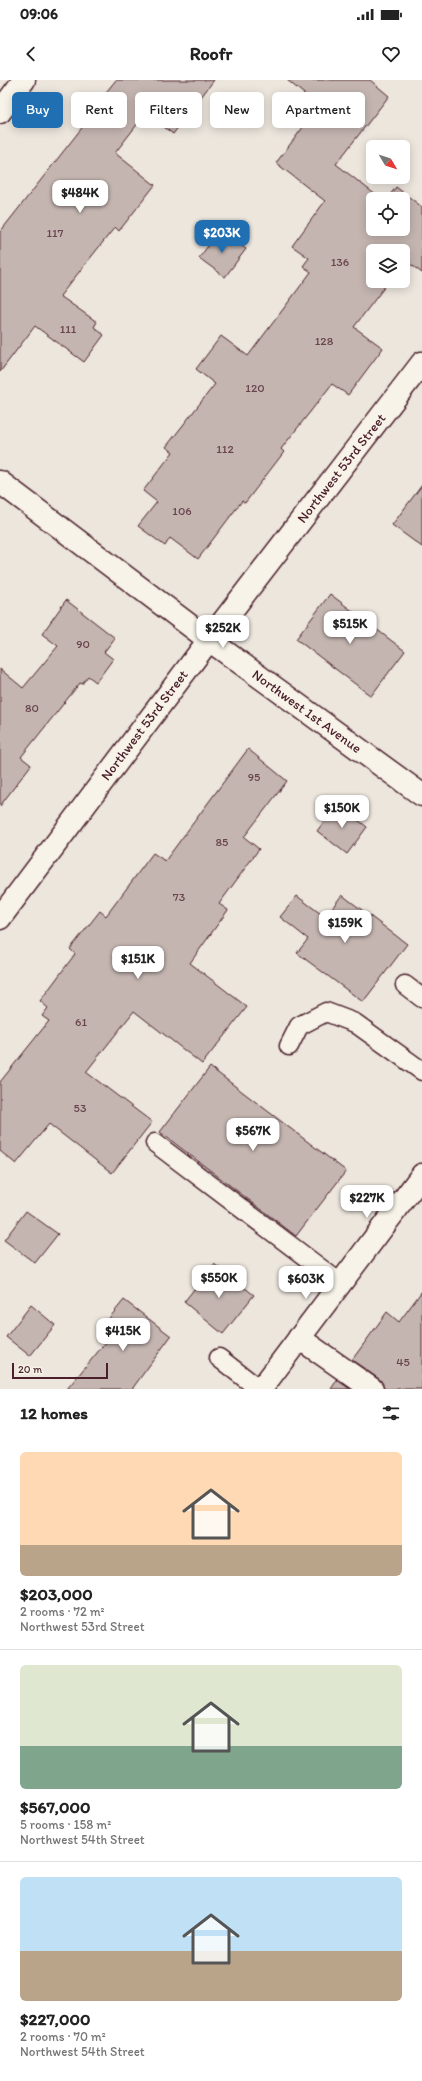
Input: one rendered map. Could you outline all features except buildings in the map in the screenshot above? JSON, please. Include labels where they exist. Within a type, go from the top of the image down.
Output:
[{"type":"street","points":[[0,112],[24,80]]},
{"type":"street","name":"Northwest 53rd Street","points":[[0,918],[209,640],[422,363]]},
{"type":"street","name":"Northwest 1st Avenue","points":[[0,482],[209,640],[422,795]]},
{"type":"street","points":[[260,1389],[340,1283],[420,1182]]},
{"type":"street","points":[[299,1338],[372,1389]]},
{"type":"lane","points":[[405,985],[422,998]]},
{"type":"lane","points":[[289,1046],[299,1026],[326,1012],[355,1023],[422,1071]]},
{"type":"lane","points":[[155,1143],[340,1283]]},
{"type":"lane","points":[[219,1358],[260,1389]]}]
